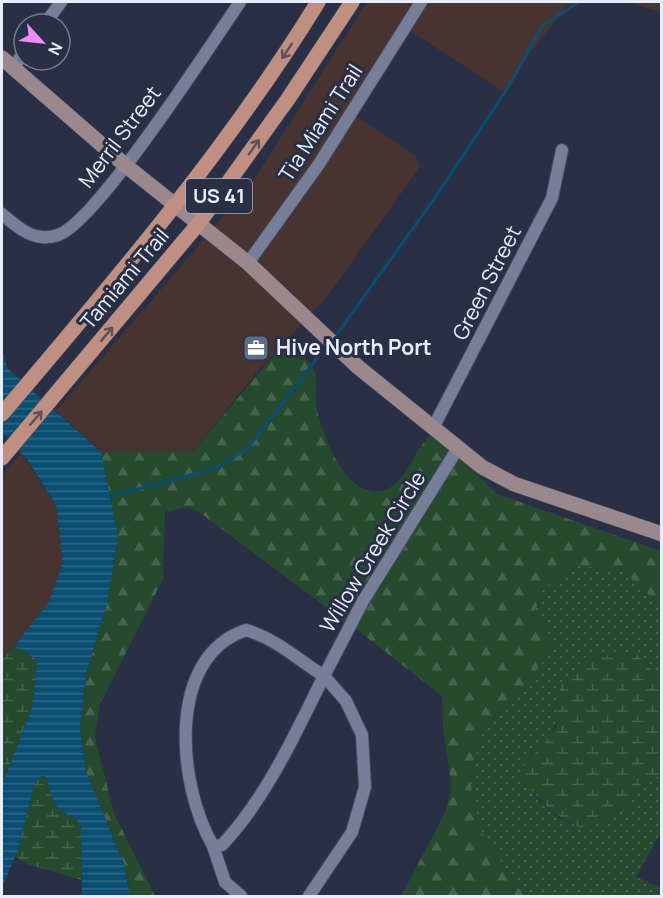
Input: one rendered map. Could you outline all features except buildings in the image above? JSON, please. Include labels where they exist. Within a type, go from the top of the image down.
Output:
[{"type":"main road","name":"Tamiami Trail","points":[[2,414],[176,205],[225,140],[318,2]]},
{"type":"main road","name":"Tamiami Trail","points":[[2,458],[199,223],[288,99],[352,2]]},
{"type":"street","name":"Merril Street","points":[[2,214],[18,228],[34,236],[59,235],[81,220],[125,165],[240,2]]},
{"type":"street","name":"Tia Miami Trail","points":[[248,263],[319,164],[421,2]]},
{"type":"street","points":[[7,63],[125,165],[248,263],[345,354],[482,467],[514,484],[662,534]]},
{"type":"street","name":"Green Street","points":[[433,428],[552,198],[562,150]]},
{"type":"street","name":"Willow Creek Circle","points":[[213,846],[222,845],[238,828],[271,777],[363,601],[458,448]]},
{"type":"street","points":[[242,897],[225,882],[213,846],[201,825],[189,766],[185,717],[195,676],[211,652],[228,636],[246,630],[261,635],[288,650],[324,676],[346,701],[362,735],[365,787],[351,832],[312,896]]},
{"type":"shaded area","points":[[367,2],[415,2],[314,161],[246,255],[213,228],[249,187]]},
{"type":"shaded area","points":[[428,2],[586,2],[567,6],[530,53],[506,93],[410,31]]},
{"type":"shaded area","points":[[629,2],[661,2],[661,13]]},
{"type":"shaded area","points":[[357,116],[416,156],[420,167],[326,298],[310,315],[255,262]]},
{"type":"shaded area","points":[[207,236],[303,322],[256,373],[193,452],[101,452],[56,411]]},
{"type":"shaded area","points":[[21,453],[56,505],[63,562],[49,602],[25,634],[2,658],[2,475]]},
{"type":"green space","points":[[282,345],[312,366],[316,378],[316,403],[331,449],[350,479],[363,488],[376,492],[391,487],[403,476],[419,449],[430,436],[450,451],[346,622],[199,512],[189,507],[165,512],[163,579],[100,704],[95,737],[114,813],[155,896],[130,896],[124,864],[86,772],[80,728],[86,674],[107,604],[118,536],[101,452],[193,452]]},
{"type":"green space","points":[[459,457],[497,494],[661,551],[661,606],[623,571],[579,565],[543,589],[535,611],[552,641],[539,666],[523,689],[482,727],[470,780],[480,830],[524,896],[401,896],[445,813],[450,794],[451,781],[443,729],[442,696],[355,628]]},
{"type":"green space","points":[[579,565],[624,571],[661,606],[661,687],[652,670],[617,654],[587,655],[574,676],[560,687],[558,712],[550,736],[526,761],[534,796],[559,818],[584,829],[627,809],[643,781],[661,776],[661,832],[636,877],[661,888],[661,896],[524,896],[480,830],[470,780],[482,727],[523,689],[539,667],[552,642],[535,611],[543,589]]},
{"type":"green space","points":[[15,645],[37,660],[33,705],[2,785],[2,658]]},
{"type":"green space","points":[[637,654],[652,670],[661,687],[661,776],[643,781],[627,809],[584,829],[556,814],[534,794],[522,775],[526,761],[541,748],[556,727],[560,687],[570,676],[574,676],[587,655]]},
{"type":"green space","points":[[42,775],[47,777],[58,807],[76,818],[82,827],[81,880],[27,864],[15,856],[34,785]]},
{"type":"water","points":[[2,349],[7,368],[101,452],[118,536],[107,604],[86,674],[80,728],[86,772],[124,864],[130,896],[79,896],[82,893],[81,827],[76,818],[58,808],[52,798],[47,778],[42,775],[34,785],[18,850],[2,887],[2,785],[33,705],[37,660],[15,645],[49,602],[63,562],[56,505],[26,458],[2,432]]},
{"type":"waterway","points":[[335,337],[434,199],[507,89],[542,26],[579,2]]},
{"type":"waterway","points":[[650,2],[662,3]]},
{"type":"waterway","points":[[108,497],[216,468],[247,449],[328,344]]},
{"type":"place","name":"Hive North Port","points":[[256,348]]}]
